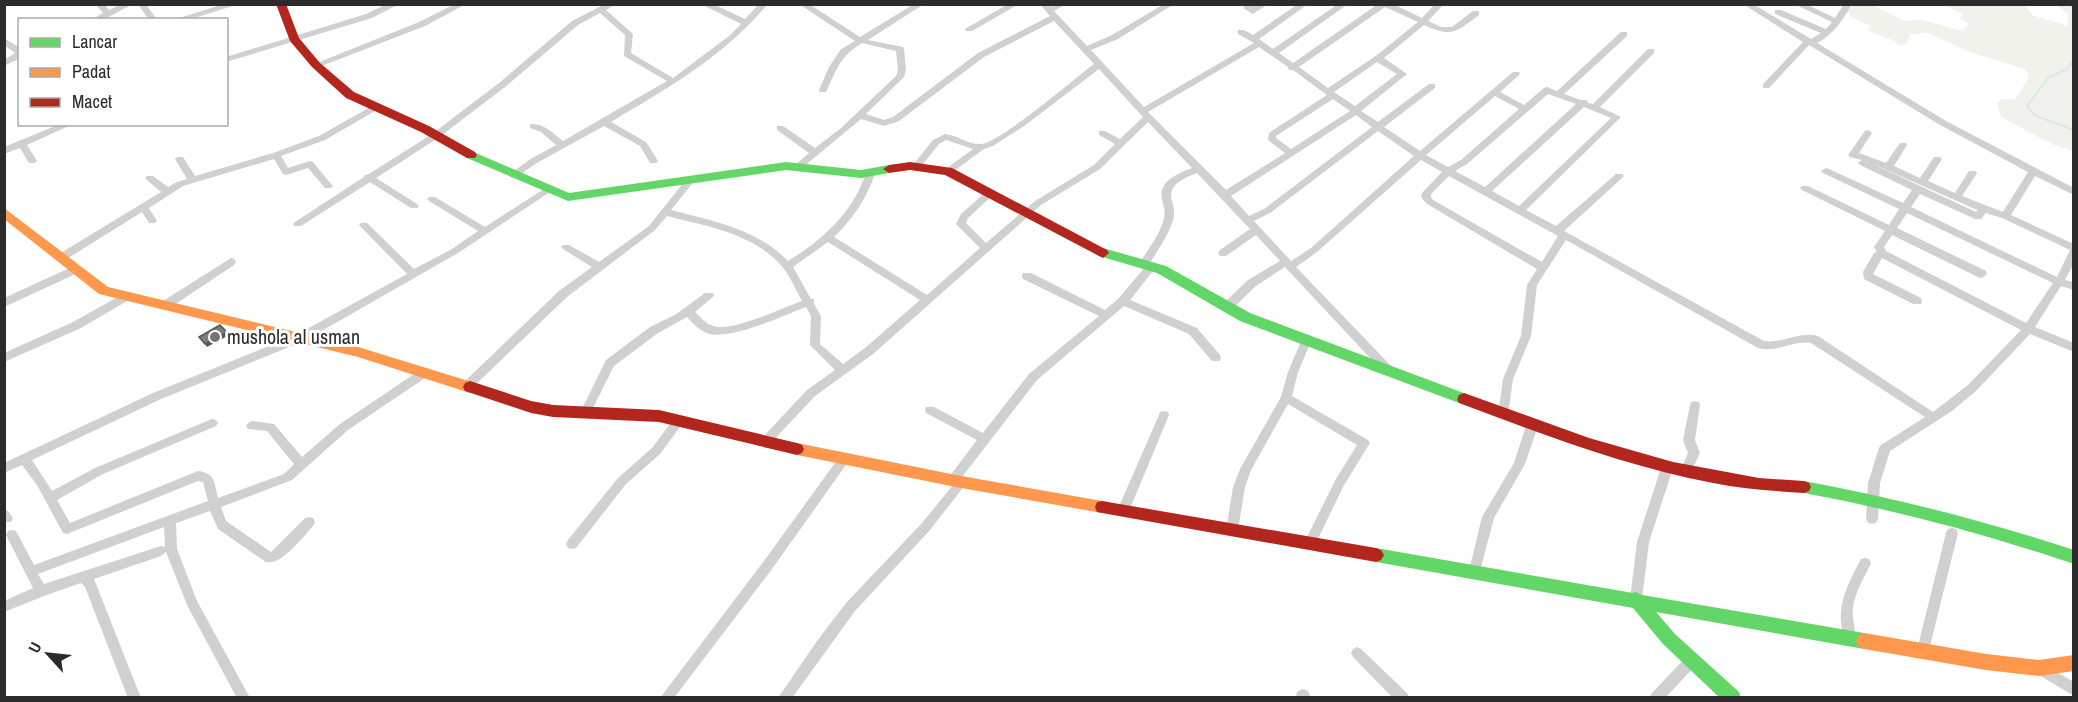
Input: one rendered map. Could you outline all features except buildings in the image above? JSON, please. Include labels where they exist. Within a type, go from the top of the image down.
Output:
[{"type":"street","points":[[99,4],[108,14]]},
{"type":"street","points":[[99,18],[129,4]]},
{"type":"street","points":[[142,4],[152,18]]},
{"type":"street","points":[[184,18],[235,4]]},
{"type":"street","points":[[281,4],[294,39],[316,65],[350,95],[546,189],[572,197],[799,166],[870,174],[916,167],[948,171],[1103,253],[1148,265],[1245,318],[1307,339],[1532,426],[1599,449],[1667,468],[1754,485],[1817,488],[1874,500],[1994,531],[2073,557]]},
{"type":"street","points":[[228,59],[369,16],[395,4]]},
{"type":"street","points":[[316,65],[422,24],[462,4]]},
{"type":"street","points":[[298,224],[435,136],[575,23],[612,4]]},
{"type":"street","points":[[705,4],[746,22]]},
{"type":"street","points":[[514,175],[532,162],[605,123],[673,81],[722,47],[764,4]]},
{"type":"street","points":[[799,166],[895,82],[902,70],[900,49],[859,40],[803,4]]},
{"type":"street","points":[[824,90],[837,60],[859,40],[920,4]]},
{"type":"street","points":[[969,29],[1015,4]]},
{"type":"street","points":[[859,115],[884,123],[896,119],[981,55],[1062,4]]},
{"type":"street","points":[[1087,49],[1115,37],[1170,4]]},
{"type":"street","points":[[1253,4],[1247,9],[1253,12],[1264,4]]},
{"type":"street","points":[[765,442],[811,393],[869,351],[1038,203],[1097,167],[1122,144],[1145,114],[1256,41],[1304,4]]},
{"type":"street","points":[[1275,52],[1344,4]]},
{"type":"street","points":[[1292,68],[1385,4],[1439,29],[1454,30],[1476,14]]},
{"type":"street","points":[[1291,153],[1272,139],[1272,135],[1416,29],[1421,21],[1440,4]]},
{"type":"street","points":[[1746,4],[1813,42],[1943,123],[2073,192]]},
{"type":"street","points":[[1798,4],[1838,22]]},
{"type":"street","points":[[1766,86],[1807,43],[1813,42],[1838,22],[1848,4]]},
{"type":"street","points":[[601,10],[629,34],[627,54],[673,81]]},
{"type":"street","points":[[1050,10],[1145,114],[1225,195],[1339,320],[1390,371]]},
{"type":"street","points":[[1778,12],[1826,32]]},
{"type":"street","points":[[1241,32],[1275,52],[1292,68],[1380,126],[1420,156],[1762,345],[1770,347],[1805,336],[1814,339],[1933,417]]},
{"type":"street","points":[[1560,93],[1624,34]]},
{"type":"street","points":[[4,40],[18,51]]},
{"type":"street","points":[[1595,108],[1651,51]]},
{"type":"street","points":[[4,64],[18,54]]},
{"type":"street","points":[[1225,195],[1342,121],[1403,74],[1380,57]]},
{"type":"street","points":[[916,167],[936,142],[945,136],[981,147],[987,146],[1035,115],[1100,64]]},
{"type":"street","points":[[1226,308],[1252,283],[1314,250],[1516,74]]},
{"type":"street","points":[[1248,220],[1267,211],[1432,86]]},
{"type":"street","points":[[1519,211],[1617,117],[1584,102],[1548,90],[1464,162],[1448,171],[1427,193],[1426,197],[1430,202],[1544,268]]},
{"type":"street","points":[[1494,93],[1525,108]]},
{"type":"street","points":[[1486,192],[1584,102]]},
{"type":"street","points":[[62,257],[166,191],[192,179],[276,155],[322,138],[374,108]]},
{"type":"street","points":[[605,123],[643,144],[653,161]]},
{"type":"street","points":[[4,151],[64,126]]},
{"type":"street","points":[[533,126],[544,130],[563,146]]},
{"type":"street","points":[[780,128],[814,152]]},
{"type":"street","points":[[1868,133],[1853,155],[1888,167],[1978,217],[1984,209]]},
{"type":"street","points":[[1102,134],[1122,144]]},
{"type":"street","points":[[22,143],[32,161]]},
{"type":"street","points":[[1888,167],[1903,145]]},
{"type":"street","points":[[948,171],[981,147]]},
{"type":"street","points":[[276,155],[287,172],[310,164],[328,186]]},
{"type":"street","points":[[180,159],[192,179]]},
{"type":"street","points":[[1854,159],[2005,216],[2073,250],[2070,268],[2028,329],[1972,388],[1886,448],[1874,483],[1872,519]]},
{"type":"street","points":[[1937,159],[1879,247],[1883,254],[2028,329],[2073,348]]},
{"type":"street","points":[[784,698],[861,595],[921,535],[946,505],[957,481],[985,439],[1033,377],[1123,301],[1148,265],[1170,213],[1166,193],[1168,187],[1172,181],[1199,168]]},
{"type":"street","points":[[1826,171],[2059,282],[2073,286]]},
{"type":"street","points":[[2005,216],[2032,172]]},
{"type":"street","points":[[1957,197],[1972,173]]},
{"type":"street","points":[[787,266],[827,237],[857,201],[870,174]]},
{"type":"street","points":[[368,177],[414,207]]},
{"type":"street","points":[[1503,415],[1509,379],[1526,336],[1532,285],[1544,268],[1560,233],[1619,177]]},
{"type":"street","points":[[150,178],[166,191]]},
{"type":"street","points":[[468,385],[563,294],[641,238],[666,212],[692,179]]},
{"type":"street","points":[[1805,188],[1982,274]]},
{"type":"street","points":[[4,468],[157,396],[300,338],[486,232],[546,189]]},
{"type":"street","points":[[986,248],[961,224],[964,216],[989,194]]},
{"type":"street","points":[[432,199],[486,232]]},
{"type":"street","points":[[143,206],[152,221]]},
{"type":"street","points":[[666,212],[744,236],[773,252],[787,266],[810,302],[816,316],[815,345],[843,370]]},
{"type":"street","points":[[6,214],[104,291],[123,298],[216,316],[358,352],[468,385],[531,407],[585,413],[659,416],[844,459],[1123,511],[1923,650],[2039,668],[2073,663]]},
{"type":"street","points":[[364,225],[413,274]]},
{"type":"street","points":[[2024,237],[2033,229]]},
{"type":"street","points":[[1223,253],[1256,230]]},
{"type":"street","points":[[827,237],[926,299]]},
{"type":"street","points":[[566,247],[599,267]]},
{"type":"street","points":[[1883,254],[1877,256],[1868,272],[1869,276],[1917,301]]},
{"type":"street","points":[[164,306],[231,262]]},
{"type":"street","points":[[4,303],[76,269]]},
{"type":"street","points":[[1027,276],[1106,315]]},
{"type":"street","points":[[585,413],[610,363],[654,330],[688,312],[709,296]]},
{"type":"street","points":[[4,358],[77,325],[123,298]]},
{"type":"street","points":[[1123,301],[1193,331],[1216,358]]},
{"type":"street","points":[[688,312],[710,330],[717,331],[736,328],[810,302]]},
{"type":"street","points":[[1232,530],[1239,487],[1246,469],[1286,398],[1293,372],[1307,339]]},
{"type":"street","points":[[31,571],[288,477],[344,427],[424,373]]},
{"type":"street","points":[[1286,398],[1364,443],[1340,482],[1310,543]]},
{"type":"street","points":[[1686,471],[1694,453],[1689,440],[1695,405]]},
{"type":"street","points":[[930,410],[985,439]]},
{"type":"street","points":[[1123,511],[1164,415]]},
{"type":"street","points":[[572,544],[622,480],[656,451],[679,420]]},
{"type":"street","points":[[49,499],[99,471],[212,423]]},
{"type":"street","points":[[252,426],[270,427],[301,464]]},
{"type":"street","points":[[1475,572],[1488,517],[1519,464],[1532,426]]},
{"type":"street","points":[[24,458],[42,482],[49,499],[67,529],[194,476],[205,477],[222,525],[270,558],[276,556],[309,522]]},
{"type":"street","points":[[666,698],[768,565],[844,459]]},
{"type":"street","points":[[1667,468],[1643,542],[1636,599],[1651,621],[1733,698]]},
{"type":"street","points":[[170,520],[171,549],[192,603],[244,698]]},
{"type":"street","points":[[1923,650],[1952,533]]},
{"type":"street","points":[[12,535],[41,591]]},
{"type":"street","points":[[4,607],[41,591],[160,551]]},
{"type":"street","points":[[1850,637],[1845,616],[1851,590],[1865,563]]},
{"type":"street","points":[[84,578],[90,583],[135,698]]},
{"type":"street","points":[[1357,653],[1403,698]]},
{"type":"street","points":[[1656,698],[1692,660]]},
{"type":"street","points":[[2039,668],[2073,690]]},
{"type":"shaded area","points":[[1853,5],[1873,5],[1904,21],[1922,20],[1962,31],[1969,24],[1960,18],[1963,14],[1943,5],[2025,5],[2032,15],[2068,26],[2068,14],[2055,5],[2073,5],[2073,151],[2052,144],[2001,117],[1997,103],[2002,99],[2014,100],[2027,81],[2029,74],[2025,69],[1967,51],[1929,33],[1910,34],[1907,43],[1901,46],[1896,44],[1897,42],[1868,31],[1871,26],[1850,16],[1848,11]]},
{"type":"waterway","points":[[2070,4],[2074,11]]},
{"type":"waterway","points":[[2074,60],[2067,69],[2048,78],[2027,106],[2036,116],[2074,130]]},
{"type":"traffic: fast","points":[[471,155],[568,197],[786,166],[861,174],[889,169]]},
{"type":"traffic: fast","points":[[1103,253],[1161,269],[1245,317],[1464,399]]},
{"type":"traffic: fast","points":[[1804,487],[1874,500],[2005,534],[2074,557]]},
{"type":"traffic: fast","points":[[1376,555],[1864,641]]},
{"type":"traffic: fast","points":[[1636,599],[1669,639],[1733,698]]},
{"type":"traffic: slow","points":[[4,212],[104,291],[358,352],[470,387]]},
{"type":"traffic: slow","points":[[797,449],[1102,507]]},
{"type":"traffic: slow","points":[[1864,641],[1986,662],[2039,668],[2074,663]]},
{"type":"traffic: jam","points":[[281,4],[294,39],[316,65],[350,95],[425,129],[471,155]]},
{"type":"traffic: jam","points":[[889,169],[910,166],[948,171],[1103,253]]},
{"type":"traffic: jam","points":[[470,387],[531,407],[553,411],[659,416],[797,449]]},
{"type":"traffic: jam","points":[[1464,399],[1589,444],[1673,468],[1759,484],[1804,487]]},
{"type":"traffic: jam","points":[[1102,507],[1376,555]]},
{"type":"place","name":"mushola al usman","points":[[215,337]]}]
